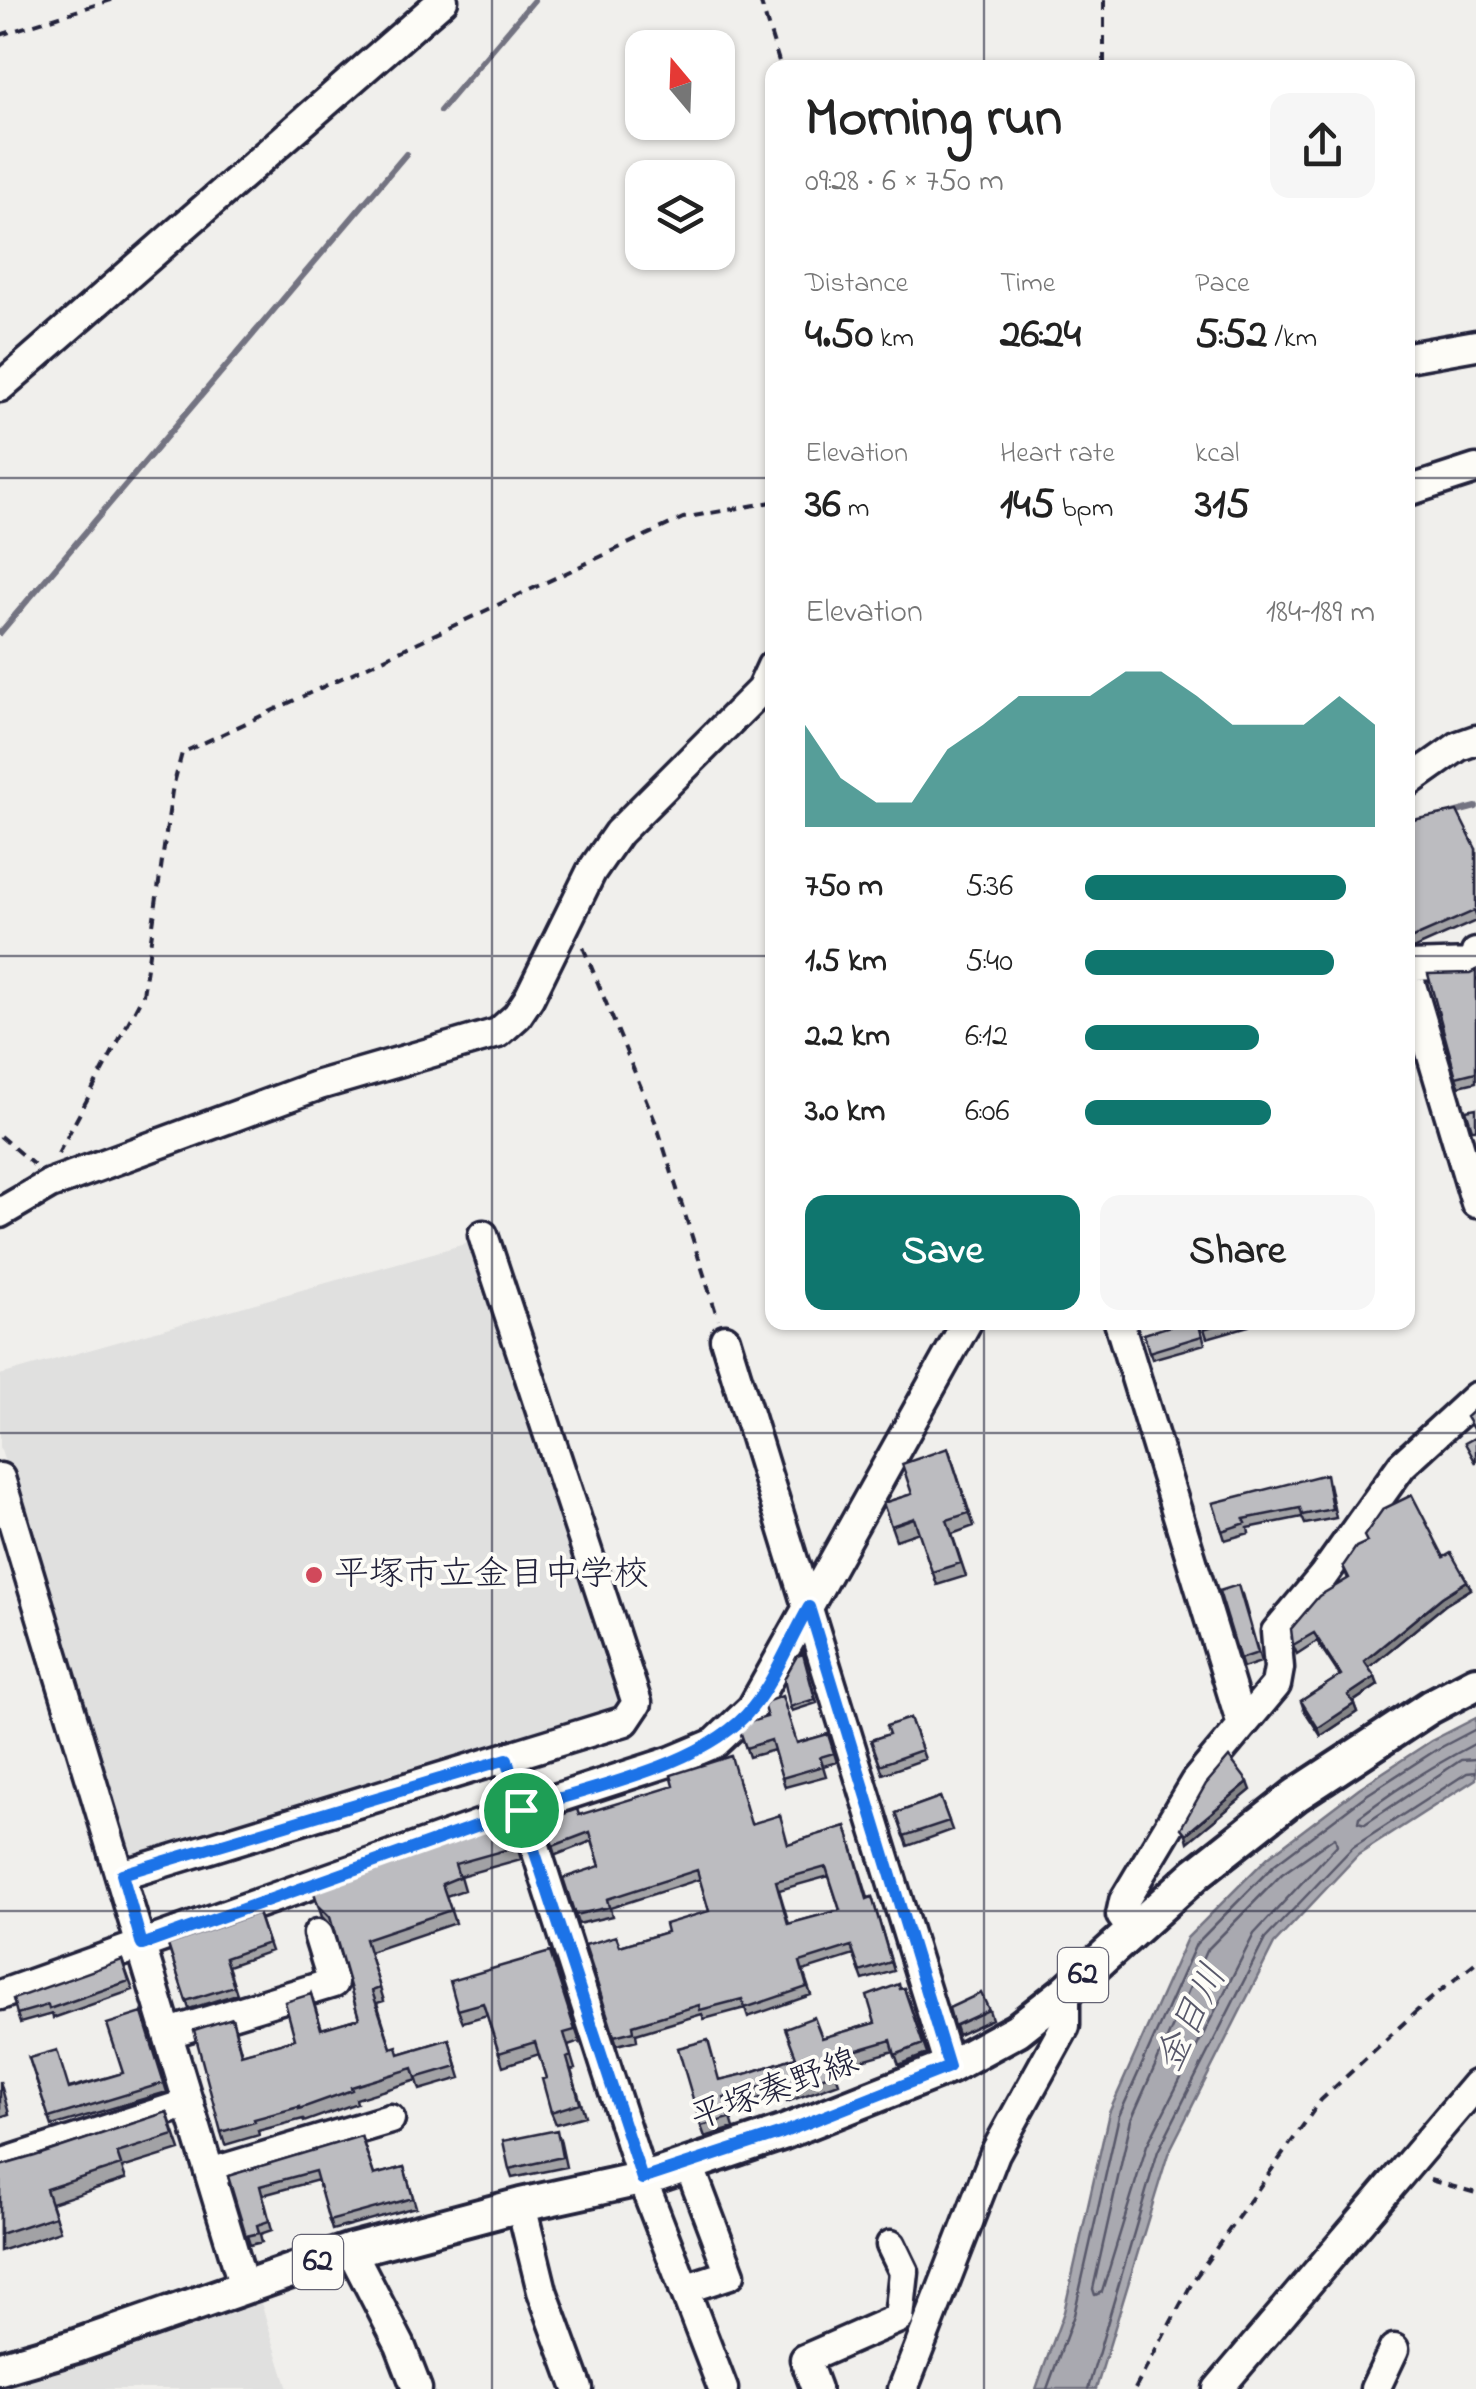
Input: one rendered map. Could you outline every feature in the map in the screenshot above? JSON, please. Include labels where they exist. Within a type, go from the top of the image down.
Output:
[{"type":"main road","name":"平塚秦野線","points":[[0,2368],[76,2346],[351,2250],[689,2165],[949,2067],[1080,1993],[1132,1930],[1197,1873],[1296,1796],[1430,1708],[1476,1684]]},
{"type":"street","points":[[0,387],[443,0]]},
{"type":"street","points":[[1415,356],[1476,345]]},
{"type":"street","points":[[1415,490],[1476,469]]},
{"type":"street","points":[[0,1213],[50,1184],[301,1092],[498,1033],[529,998],[591,872],[618,834],[761,690],[765,681]]},
{"type":"street","points":[[1415,777],[1459,746],[1476,740]]},
{"type":"street","points":[[1415,966],[1473,964],[1476,953]]},
{"type":"street","points":[[1415,999],[1476,1203]]},
{"type":"street","points":[[1446,1106],[1476,1105]]},
{"type":"street","points":[[122,1874],[625,1721],[637,1704],[483,1236]]},
{"type":"street","points":[[0,1996],[521,1810],[672,1761],[715,1742],[752,1708],[963,1330]]},
{"type":"street","points":[[1121,1330],[1242,1725]]},
{"type":"street","points":[[725,1340],[949,2067]]},
{"type":"street","points":[[1132,1930],[1121,1915],[1124,1901],[1196,1782],[1276,1684],[1276,1632],[1324,1576],[1402,1465],[1476,1397]]},
{"type":"street","points":[[0,1478],[244,2287]]},
{"type":"street","points":[[507,1759],[642,2179],[723,2389]]},
{"type":"street","points":[[169,2032],[333,1983],[318,1934]]},
{"type":"street","points":[[903,2389],[995,2153],[1080,1993]]},
{"type":"street","points":[[1218,2389],[1476,2085]]},
{"type":"street","points":[[0,2164],[189,2103]]},
{"type":"street","points":[[210,2173],[390,2119]]},
{"type":"street","points":[[684,2290],[730,2274],[689,2165]]},
{"type":"street","points":[[521,2205],[542,2291],[578,2389]]},
{"type":"street","points":[[816,2389],[805,2359],[899,2318],[904,2272],[891,2245]]},
{"type":"street","points":[[351,2250],[400,2344],[417,2389]]},
{"type":"street","points":[[902,2287],[941,2294]]},
{"type":"street","points":[[1375,2389],[1394,2348]]},
{"type":"path","points":[[0,34],[111,0]]},
{"type":"path","points":[[760,0],[779,60]]},
{"type":"path","points":[[1104,0],[1104,60]]},
{"type":"path","points":[[55,1159],[143,995],[172,791],[182,753],[683,518],[765,503]]},
{"type":"path","points":[[565,924],[579,937],[657,1126],[725,1340]]},
{"type":"path","points":[[0,1136],[34,1166]]},
{"type":"path","points":[[1076,1958],[1080,1993]]},
{"type":"path","points":[[1135,2389],[1193,2281],[1320,2100],[1476,1962]]},
{"type":"path","points":[[1402,2172],[1476,2193]]},
{"type":"shaded area","name":"平塚市立金目中学校","points":[[479,1240],[628,1703],[624,1710],[127,1859],[0,1447],[0,1375]]},
{"type":"shaded area","points":[[261,2303],[288,2389],[0,2389],[149,2342]]},
{"type":"water","name":"金目川","points":[[1476,1718],[1476,1779],[1358,1855],[1274,1944],[1168,2154],[1096,2389],[1036,2389],[1064,2312],[1109,2113],[1187,1938],[1268,1857],[1359,1788],[1431,1741]]},
{"type":"building","points":[[1457,811],[1476,849],[1476,915],[1474,911],[1415,937],[1415,820]]},
{"type":"building","points":[[1476,970],[1476,1072],[1456,1077],[1428,974]]},
{"type":"building","points":[[1476,1108],[1476,1129],[1472,1129],[1466,1110]]},
{"type":"building","points":[[1157,1330],[1200,1330],[1202,1336],[1149,1352],[1144,1334]]},
{"type":"building","points":[[1476,1408],[1476,1434],[1466,1417]]},
{"type":"building","points":[[1476,1437],[1476,1463],[1465,1443]]},
{"type":"building","points":[[948,1448],[969,1513],[947,1520],[961,1563],[932,1572],[914,1518],[891,1526],[883,1503],[912,1494],[902,1464]]},
{"type":"building","points":[[1326,1474],[1332,1509],[1302,1515],[1300,1508],[1244,1519],[1246,1523],[1222,1531],[1213,1503]]},
{"type":"building","points":[[1412,1495],[1444,1557],[1451,1553],[1467,1581],[1364,1661],[1375,1677],[1348,1695],[1354,1704],[1318,1728],[1301,1701],[1341,1675],[1314,1633],[1293,1645],[1291,1629],[1319,1596],[1349,1578],[1343,1566],[1356,1547],[1367,1542],[1364,1536],[1383,1509]]},
{"type":"building","points":[[1238,1585],[1258,1653],[1240,1659],[1219,1591]]},
{"type":"building","points":[[803,1654],[815,1699],[790,1707],[784,1679],[797,1656]]},
{"type":"building","points":[[782,1696],[797,1743],[828,1734],[834,1753],[820,1757],[823,1766],[782,1778],[771,1740],[746,1748],[740,1731],[750,1722],[767,1717],[764,1707],[768,1701]]},
{"type":"building","points":[[910,1718],[922,1750],[880,1765],[871,1740],[889,1734],[886,1726]]},
{"type":"building","points":[[731,1756],[751,1824],[780,1815],[788,1844],[846,1826],[891,1962],[860,1972],[851,1946],[800,1962],[807,1987],[745,2008],[742,1999],[700,2010],[699,2005],[633,2025],[634,2031],[614,2036],[585,1945],[616,1936],[620,1946],[667,1932],[665,1924],[709,1911],[697,1870],[607,1899],[609,1907],[575,1915],[563,1878],[600,1866],[590,1832],[553,1846],[545,1821],[577,1809],[579,1815],[674,1786],[671,1775]],"holes":[[[826,1867],[840,1910],[788,1924],[776,1881]]]},
{"type":"building","points":[[1229,1757],[1248,1782],[1186,1834],[1181,1828],[1206,1784]]},
{"type":"building","points":[[940,1797],[949,1821],[904,1836],[896,1813]]},
{"type":"building","points":[[508,1819],[516,1847],[455,1864],[459,1877],[442,1884],[451,1910],[365,1939],[380,1988],[372,1991],[391,2048],[397,2046],[399,2054],[449,2039],[457,2066],[416,2078],[413,2068],[221,2132],[194,2030],[232,2018],[241,2054],[295,2039],[285,2002],[311,1994],[321,2029],[359,2018],[330,1917],[318,1905],[313,1889]]},
{"type":"building","points":[[258,1913],[268,1943],[225,1958],[234,1986],[186,2001],[168,1945]]},
{"type":"building","points":[[550,1952],[575,2030],[564,2033],[580,2103],[551,2112],[535,2042],[499,2053],[483,2003],[458,2010],[450,1981]]},
{"type":"building","points":[[122,1960],[129,1981],[49,2009],[48,2005],[17,2014],[13,1999]]},
{"type":"building","points":[[899,1984],[900,1989],[904,1988],[923,2044],[895,2055],[891,2040],[830,2058],[835,2073],[783,2091],[779,2081],[724,2097],[730,2118],[701,2126],[678,2048],[708,2040],[719,2080],[749,2073],[796,2057],[785,2028],[814,2017],[822,2038],[875,2023],[867,1996]]},
{"type":"building","points":[[981,1993],[989,2010],[954,2026],[949,2008]]},
{"type":"building","points":[[142,2013],[164,2083],[49,2118],[29,2058],[57,2050],[69,2089],[123,2073],[107,2024]]},
{"type":"building","points":[[167,2112],[174,2135],[117,2153],[121,2165],[46,2189],[55,2216],[0,2234],[0,2166]]},
{"type":"building","points":[[557,2130],[562,2157],[509,2169],[503,2141]]},
{"type":"building","points":[[361,2136],[374,2175],[404,2167],[413,2198],[329,2221],[315,2171],[260,2186],[269,2221],[257,2225],[259,2233],[246,2236],[228,2176]]},
{"type":"waterway","points":[[440,111],[534,0]]},
{"type":"waterway","points":[[0,633],[406,154]]},
{"type":"waterway","points":[[1453,813],[1476,807]]},
{"type":"place","name":"平塚市立金目中学校","points":[[314,1575]]},
{"type":"route","points":[[521,1810],[142,1945],[122,1874],[507,1759],[521,1810],[642,2179],[782,2133],[949,2067],[809,1607],[752,1708],[715,1742],[672,1761],[521,1810]]}]
